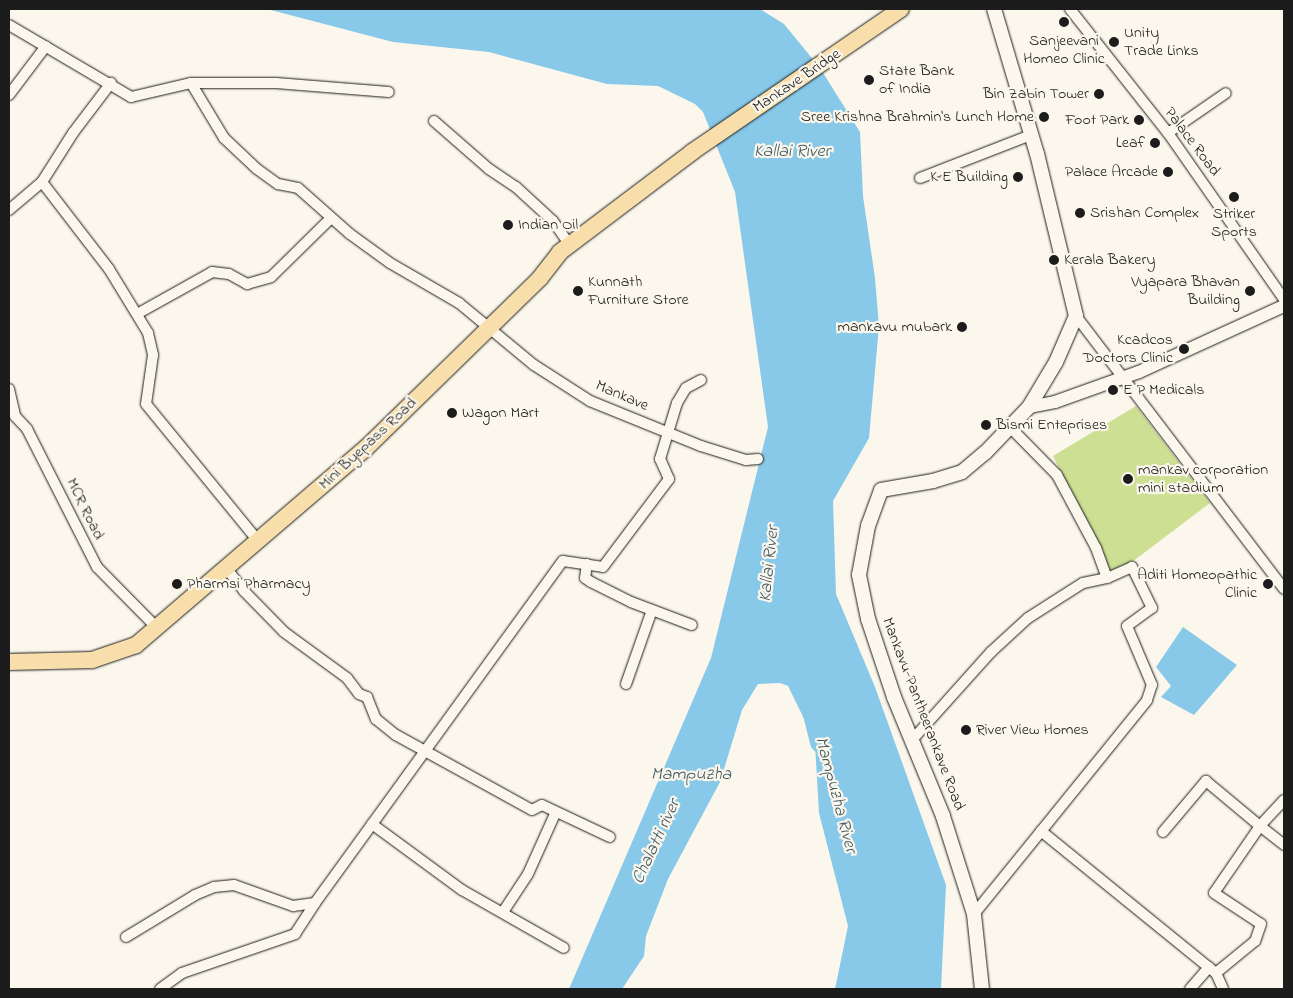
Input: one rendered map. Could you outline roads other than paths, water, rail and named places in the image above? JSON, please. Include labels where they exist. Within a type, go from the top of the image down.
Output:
[{"type":"main road","name":"Mankave Bridge","points":[[692,152],[902,9]]},
{"type":"main road","points":[[994,9],[1031,135],[1076,316]]},
{"type":"main road","name":"Mini Byepass Road","points":[[9,662],[92,660],[136,645],[259,542],[365,449],[488,329],[570,245],[692,152]]},
{"type":"main road","name":"Mankavu-Pantheerankave Road","points":[[982,989],[974,914],[943,816],[912,740],[868,619],[859,575],[868,526],[881,490],[933,481],[962,472],[1029,407],[1056,362],[1076,316]]},
{"type":"street","name":"Palace Road","points":[[1070,9],[1168,133],[1284,298]]},
{"type":"street","points":[[9,24],[131,97],[192,84],[276,83],[389,92]]},
{"type":"street","points":[[9,95],[46,46]]},
{"type":"street","points":[[9,210],[42,182],[73,133],[111,84]]},
{"type":"street","name":"Mankave","points":[[192,84],[224,138],[244,157],[278,184],[298,188],[331,218],[390,263],[459,303],[488,329],[534,365],[590,401],[717,451],[746,460],[758,459]]},
{"type":"street","points":[[1168,133],[1226,93]]},
{"type":"street","points":[[434,121],[489,170],[522,193],[553,221],[570,245]]},
{"type":"street","points":[[920,178],[1031,135]]},
{"type":"street","points":[[42,182],[109,269],[148,333],[153,355],[146,404],[259,542]]},
{"type":"street","points":[[137,314],[212,272],[229,274],[246,284],[271,276],[331,218]]},
{"type":"street","points":[[1029,407],[1055,402],[1139,372],[1284,306]]},
{"type":"street","points":[[1076,316],[1121,378],[1284,589]]},
{"type":"street","points":[[160,989],[182,974],[295,934],[314,903],[564,561],[603,567],[669,479],[660,459],[677,403],[686,388],[700,380]]},
{"type":"street","name":"MCR Road","points":[[9,389],[15,416],[28,428],[97,567],[157,628]]},
{"type":"street","points":[[1010,427],[1022,442],[1035,449],[1057,475],[1096,548],[1108,578]]},
{"type":"street","points":[[587,564],[585,578],[591,582],[652,610],[692,625]]},
{"type":"street","points":[[912,740],[929,724],[991,652],[1028,618],[1083,583],[1108,578],[1132,567],[1152,608],[1128,626],[1152,685],[1148,700],[974,914]]},
{"type":"street","points":[[227,569],[264,614],[347,678],[359,694],[368,697],[376,719],[424,752],[532,810],[542,805],[555,814],[610,837]]},
{"type":"street","points":[[626,684],[652,610]]},
{"type":"street","points":[[1163,832],[1206,780],[1284,845]]},
{"type":"street","points":[[1190,989],[1254,941],[1261,924],[1214,893],[1260,826],[1284,800]]},
{"type":"street","points":[[503,912],[532,866],[555,814]]},
{"type":"street","points":[[372,824],[444,878],[564,948]]},
{"type":"street","points":[[1041,831],[1213,970],[1223,989]]},
{"type":"street","points":[[126,937],[195,895],[214,887],[234,885],[293,906],[314,903]]},
{"type":"water","name":"Kallai River","points":[[267,9],[760,9],[784,24],[820,68],[860,132],[863,196],[875,278],[879,326],[869,438],[833,501],[836,594],[875,687],[946,885],[941,989],[835,989],[848,926],[819,813],[813,709],[808,693],[780,683],[758,684],[742,710],[720,782],[668,879],[646,936],[644,956],[622,989],[569,989],[711,658],[768,427],[735,192],[703,112],[695,104],[658,86],[607,84],[489,52],[393,42]]},
{"type":"water","points":[[1183,627],[1237,665],[1194,715],[1161,697],[1171,686],[1156,667]]},
{"type":"waterway","name":"Mampuzha River","points":[[789,663],[814,714],[821,742]]},
{"type":"place","name":"Sanjeevani Homeo Clinic","points":[[1064,22]]},
{"type":"place","name":"Unity Trade Links","points":[[1114,42]]},
{"type":"place","name":"State Bank of India","points":[[869,80]]},
{"type":"place","name":"Bin Zabin Tower","points":[[1099,94]]},
{"type":"place","name":"Sree Krishna Brahmin's Lunch Home","points":[[1044,117]]},
{"type":"place","name":"Foot Park","points":[[1139,120]]},
{"type":"place","name":"Leaf","points":[[1155,143]]},
{"type":"place","name":"Palace Arcade","points":[[1168,172]]},
{"type":"place","name":"K E Building","points":[[1018,177]]},
{"type":"place","name":"Striker Sports","points":[[1234,197]]},
{"type":"place","name":"Srishan Complex","points":[[1080,213]]},
{"type":"place","name":"Indian Oil","points":[[508,225]]},
{"type":"place","name":"Kerala Bakery","points":[[1054,260]]},
{"type":"place","name":"Kunnath Furniture Store","points":[[578,291]]},
{"type":"place","name":"Vyapara Bhavan Building","points":[[1250,291]]},
{"type":"place","name":"mankavu mubark","points":[[962,327]]},
{"type":"place","name":"Kcadcos Doctors Clinic","points":[[1184,349]]},
{"type":"place","name":"E P Medicals","points":[[1113,390]]},
{"type":"place","name":"Wagon Mart","points":[[452,413]]},
{"type":"place","name":"Bismi Enteprises","points":[[986,425]]},
{"type":"place","name":"mankav corporation mini stadium","points":[[1128,479]]},
{"type":"place","name":"Pharmsi Pharmacy","points":[[177,584]]},
{"type":"place","name":"Aditi Homeopathic Clinic","points":[[1268,584]]},
{"type":"place","name":"River View Homes","points":[[966,730]]},
{"type":"water label","name":"Mampuzha","points":[[691,775]]},
{"type":"water label","name":"Chalatti river","points":[[657,842]]}]
